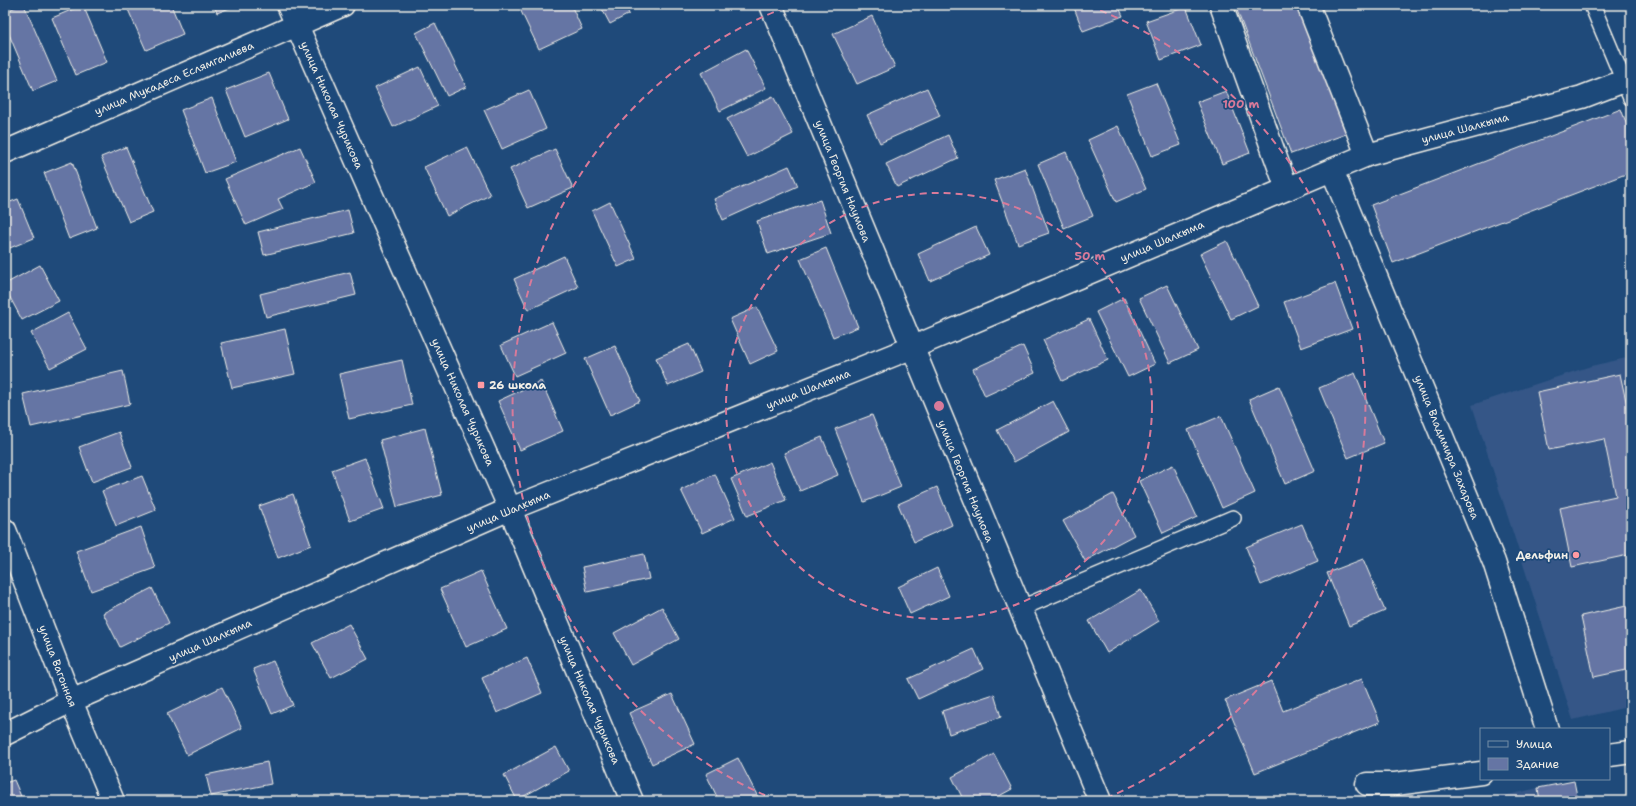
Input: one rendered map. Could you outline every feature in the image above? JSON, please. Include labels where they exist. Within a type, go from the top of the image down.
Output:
[{"type":"street","name":"улица Николая Чурикова","points":[[288,5],[510,510],[632,801]]},
{"type":"street","name":"улица Мукадеса Еслямгалиева","points":[[5,152],[343,5]]},
{"type":"street","name":"улица Георгия Наумова","points":[[771,5],[911,348],[1100,801]]},
{"type":"street","points":[[1221,5],[1287,188]]},
{"type":"street","points":[[1308,5],[1368,155]]},
{"type":"street","name":"улица Шалкыма","points":[[5,734],[71,701],[510,510],[911,348],[1368,155],[1582,97],[1628,90]]},
{"type":"street","name":"улица Владимира Захарова","points":[[1332,170],[1494,562],[1547,728]]},
{"type":"street","name":"улица Вагонная","points":[[5,530],[71,701],[113,801]]},
{"type":"street","points":[[1610,755],[1631,752]]},
{"type":"street","points":[[1367,784],[1395,784],[1480,772]]},
{"type":"lane","points":[[1592,5],[1628,90]]},
{"type":"lane","points":[[1019,609],[1233,518]]},
{"type":"shaded area","name":"Дельфин","points":[[1631,357],[1631,706],[1573,720],[1472,405],[1591,366]]},
{"type":"shaded area","points":[[1538,788],[1540,801],[1482,801]]},
{"type":"building","points":[[20,5],[24,5],[57,81],[33,91],[5,25],[5,12]]},
{"type":"building","points":[[83,5],[107,62],[76,75],[52,18]]},
{"type":"building","points":[[126,5],[171,5],[183,34],[146,50]]},
{"type":"building","points":[[214,5],[237,5],[217,13]]},
{"type":"building","points":[[518,5],[571,5],[582,29],[539,49]]},
{"type":"building","points":[[600,5],[625,5],[629,14],[610,24]]},
{"type":"building","points":[[1073,5],[1118,5],[1123,16],[1083,31]]},
{"type":"building","points":[[1235,5],[1298,5],[1346,134],[1291,154]]},
{"type":"building","points":[[1186,7],[1201,45],[1161,60],[1146,21]]},
{"type":"building","points":[[872,16],[895,67],[857,84],[833,34]]},
{"type":"building","points":[[435,23],[466,87],[447,96],[416,33]]},
{"type":"building","points":[[746,49],[766,88],[720,111],[701,73]]},
{"type":"building","points":[[420,67],[438,106],[393,127],[375,88]]},
{"type":"building","points":[[269,73],[288,119],[245,137],[226,90]]},
{"type":"building","points":[[1156,83],[1181,145],[1152,156],[1127,94]]},
{"type":"building","points":[[927,88],[940,116],[880,143],[867,115]]},
{"type":"building","points":[[529,90],[546,129],[502,149],[484,110]]},
{"type":"building","points":[[1226,91],[1250,153],[1222,164],[1197,102]]},
{"type":"building","points":[[773,96],[793,134],[747,157],[727,119]]},
{"type":"building","points":[[212,98],[236,162],[205,173],[181,110]]},
{"type":"building","points":[[1621,109],[1631,136],[1631,172],[1393,263],[1371,205]]},
{"type":"building","points":[[1118,126],[1146,189],[1116,202],[1088,140]]},
{"type":"building","points":[[948,135],[958,158],[897,187],[886,164]]},
{"type":"building","points":[[126,147],[153,212],[129,222],[101,157]]},
{"type":"building","points":[[300,147],[316,182],[278,199],[283,209],[246,225],[225,179]]},
{"type":"building","points":[[467,147],[490,195],[447,216],[424,167]]},
{"type":"building","points":[[555,149],[573,188],[528,208],[510,169]]},
{"type":"building","points":[[1066,152],[1093,216],[1064,228],[1038,164]]},
{"type":"building","points":[[72,162],[97,228],[69,239],[44,173]]},
{"type":"building","points":[[789,166],[798,186],[723,220],[714,199]]},
{"type":"building","points":[[1025,168],[1049,233],[1018,244],[994,180]]},
{"type":"building","points":[[18,199],[34,238],[5,250],[5,204]]},
{"type":"building","points":[[820,200],[831,233],[768,254],[757,221]]},
{"type":"building","points":[[610,202],[636,259],[618,267],[592,211]]},
{"type":"building","points":[[348,210],[354,233],[264,255],[258,232]]},
{"type":"building","points":[[976,227],[989,255],[930,281],[918,254]]},
{"type":"building","points":[[1227,241],[1258,306],[1231,319],[1200,254]]},
{"type":"building","points":[[826,248],[858,327],[833,337],[800,259]]},
{"type":"building","points":[[564,256],[578,287],[528,310],[514,279]]},
{"type":"building","points":[[40,265],[59,301],[22,320],[5,288],[5,284]]},
{"type":"building","points":[[350,272],[356,295],[266,317],[260,294]]},
{"type":"building","points":[[1335,283],[1352,329],[1301,348],[1284,302]]},
{"type":"building","points":[[1167,285],[1198,350],[1170,363],[1139,298]]},
{"type":"building","points":[[1124,298],[1155,364],[1128,377],[1096,312]]},
{"type":"building","points":[[757,307],[778,351],[750,364],[730,319]]},
{"type":"building","points":[[68,313],[87,349],[50,368],[31,333]]},
{"type":"building","points":[[1089,319],[1108,360],[1062,381],[1043,340]]},
{"type":"building","points":[[552,322],[566,353],[515,376],[501,345]]},
{"type":"building","points":[[285,329],[295,374],[232,388],[221,343]]},
{"type":"building","points":[[689,344],[701,372],[668,386],[656,358]]},
{"type":"building","points":[[615,346],[640,401],[610,415],[585,359]]},
{"type":"building","points":[[1023,346],[1035,373],[985,396],[973,369]]},
{"type":"building","points":[[402,360],[412,405],[349,419],[339,374]]},
{"type":"building","points":[[123,371],[130,404],[31,427],[23,394]]},
{"type":"building","points":[[1355,373],[1384,443],[1348,458],[1319,388]]},
{"type":"building","points":[[1620,374],[1631,424],[1631,571],[1628,555],[1572,567],[1560,508],[1616,496],[1604,439],[1549,450],[1537,392]]},
{"type":"building","points":[[541,381],[563,431],[520,450],[498,401]]},
{"type":"building","points":[[1279,386],[1315,471],[1285,484],[1249,399]]},
{"type":"building","points":[[1053,401],[1069,432],[1014,462],[997,430]]},
{"type":"building","points":[[872,415],[901,487],[864,502],[835,429]]},
{"type":"building","points":[[1221,416],[1255,493],[1222,508],[1188,430]]},
{"type":"building","points":[[425,428],[442,495],[397,507],[380,440]]},
{"type":"building","points":[[119,432],[132,467],[92,482],[79,447]]},
{"type":"building","points":[[822,437],[838,475],[800,491],[784,453]]},
{"type":"building","points":[[365,458],[384,509],[350,521],[332,470]]},
{"type":"building","points":[[770,462],[786,500],[747,516],[731,479]]},
{"type":"building","points":[[1173,465],[1197,517],[1163,533],[1139,481]]},
{"type":"building","points":[[715,474],[735,518],[702,533],[681,490]]},
{"type":"building","points":[[142,476],[156,510],[116,526],[102,491]]},
{"type":"building","points":[[937,487],[952,525],[914,542],[898,504]]},
{"type":"building","points":[[293,494],[311,545],[278,558],[259,506]]},
{"type":"building","points":[[1113,494],[1134,535],[1085,561],[1063,521]]},
{"type":"building","points":[[1302,524],[1318,561],[1261,585],[1246,547]]},
{"type":"building","points":[[141,527],[155,568],[91,591],[76,551]]},
{"type":"building","points":[[644,554],[649,579],[587,592],[582,567]]},
{"type":"building","points":[[1363,559],[1385,611],[1349,626],[1327,573]]},
{"type":"building","points":[[937,568],[949,596],[910,614],[898,587]]},
{"type":"building","points":[[481,571],[507,629],[466,647],[440,589]]},
{"type":"building","points":[[152,588],[169,623],[120,647],[103,613]]},
{"type":"building","points":[[1141,590],[1159,621],[1107,653],[1089,621]]},
{"type":"building","points":[[1631,605],[1631,669],[1594,677],[1581,616]]},
{"type":"building","points":[[662,607],[679,639],[631,665],[614,633]]},
{"type":"building","points":[[349,624],[368,659],[331,678],[312,643]]},
{"type":"building","points":[[974,649],[983,669],[918,699],[908,679]]},
{"type":"building","points":[[527,658],[542,693],[497,713],[482,678]]},
{"type":"building","points":[[273,661],[293,705],[272,714],[253,669]]},
{"type":"building","points":[[1362,679],[1380,722],[1255,773],[1225,700],[1271,681],[1283,711]]},
{"type":"building","points":[[222,687],[242,728],[187,755],[167,714]]},
{"type":"building","points":[[672,694],[695,744],[652,764],[629,713]]},
{"type":"building","points":[[994,694],[1001,717],[949,734],[942,711]]},
{"type":"building","points":[[556,747],[569,771],[517,800],[504,775]]},
{"type":"building","points":[[994,754],[1012,789],[990,801],[964,801],[952,777]]},
{"type":"building","points":[[738,758],[760,801],[719,801],[706,774]]},
{"type":"building","points":[[267,762],[271,784],[211,796],[206,775]]},
{"type":"building","points":[[14,780],[23,801],[5,801],[5,783]]},
{"type":"building","points":[[1574,781],[1578,801],[1540,801],[1538,788]]},
{"type":"place","name":"26 школа","points":[[481,385]]},
{"type":"place","name":"Дельфин","points":[[1576,555]]}]
